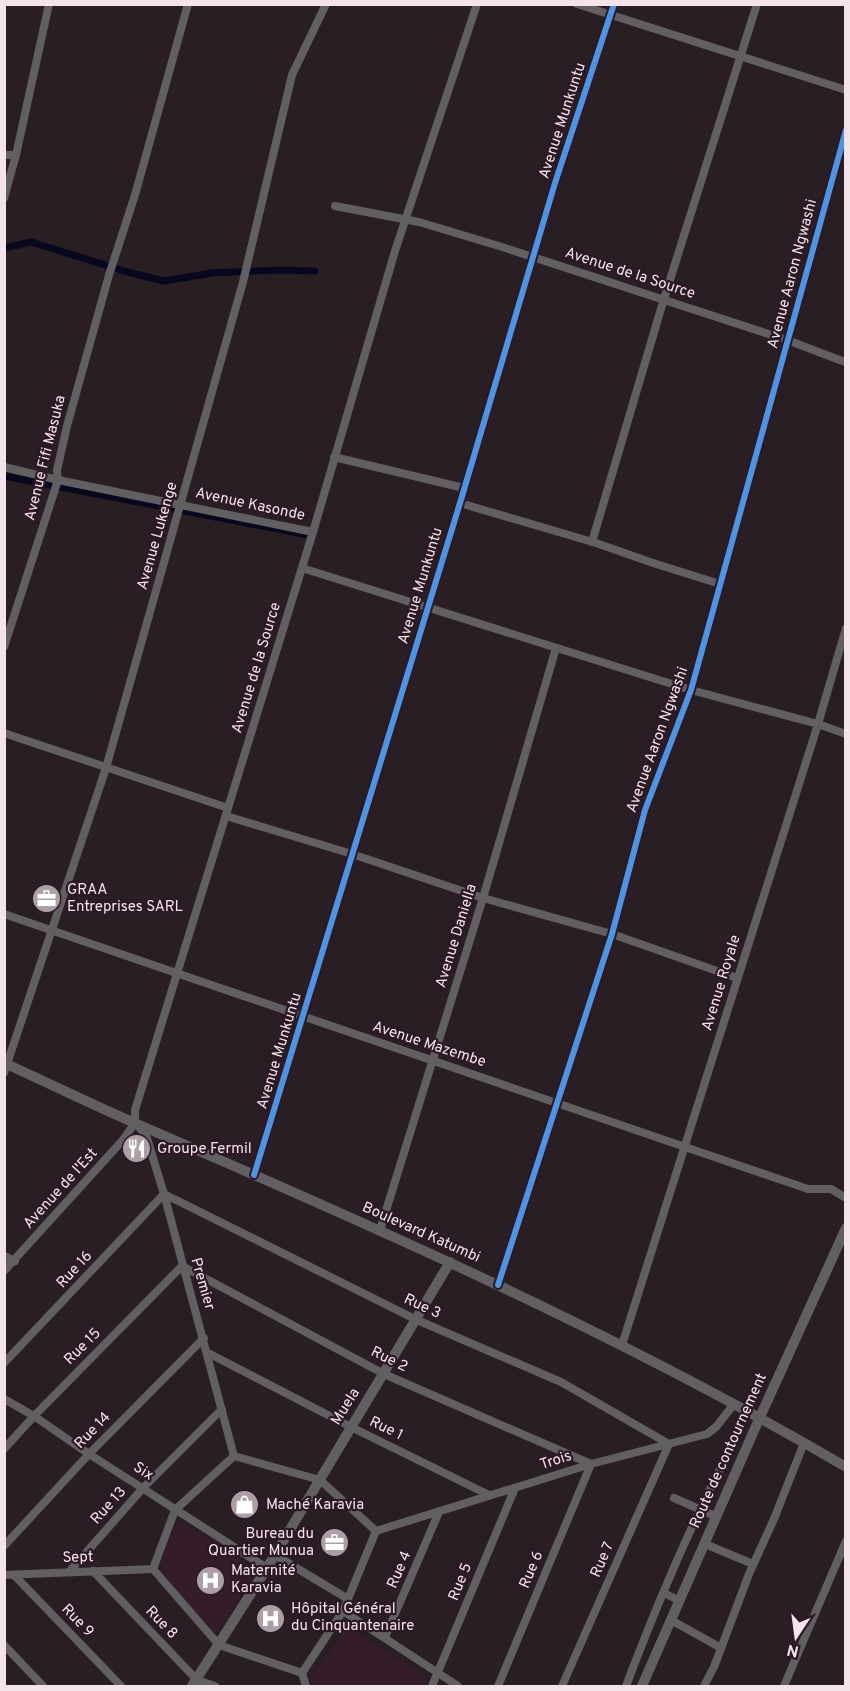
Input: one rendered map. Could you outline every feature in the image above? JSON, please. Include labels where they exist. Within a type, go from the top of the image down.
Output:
[{"type":"street","points":[[4,198],[16,155],[49,4]]},
{"type":"street","name":"Avenue Fifi Masuka","points":[[4,647],[58,480],[57,470],[67,426],[112,262],[135,195],[188,4]]},
{"type":"street","name":"Avenue Lukenge","points":[[6,1067],[106,768],[243,282],[292,75],[326,4]]},
{"type":"street","name":"Avenue de la Source","points":[[135,1123],[135,1110],[313,532],[405,220],[477,4]]},
{"type":"street","points":[[577,4],[846,90]]},
{"type":"street","name":"Avenue Munkuntu","points":[[254,1175],[460,503],[533,256],[614,4]]},
{"type":"street","points":[[592,542],[663,299],[757,4]]},
{"type":"street","name":"Avenue Aaron Ngwashi","points":[[498,1285],[612,934],[645,810],[691,690],[846,130]]},
{"type":"street","points":[[4,155],[16,155]]},
{"type":"street","name":"Avenue de la Source","points":[[334,207],[419,222],[533,256],[787,340],[845,362]]},
{"type":"street","points":[[334,457],[464,488]]},
{"type":"street","name":"Avenue Kasonde","points":[[4,467],[313,532]]},
{"type":"street","points":[[460,503],[592,542],[720,584]]},
{"type":"street","points":[[302,568],[691,690],[818,724],[846,734]]},
{"type":"street","name":"Avenue Royale","points":[[622,1345],[818,724],[846,628]]},
{"type":"street","name":"Avenue Daniella","points":[[380,1230],[483,898],[556,648]]},
{"type":"street","points":[[4,733],[227,812],[483,898],[612,934],[737,978]]},
{"type":"street","name":"Avenue Mazembe","points":[[4,914],[808,1189],[831,1189],[846,1198]]},
{"type":"street","name":"Boulevard Katumbi","points":[[6,1067],[450,1262],[622,1345],[760,1417],[846,1467]]},
{"type":"street","name":"Premier","points":[[135,1123],[146,1135],[164,1194],[234,1456]]},
{"type":"street","name":"Avenue de l'Est","points":[[4,1271],[122,1141],[135,1123]]},
{"type":"street","name":"Rue 3","points":[[164,1194],[417,1320],[561,1382],[669,1444]]},
{"type":"street","name":"Rue 16","points":[[4,1363],[164,1194]]},
{"type":"street","name":"Route de contournement","points":[[642,1686],[846,1228]]},
{"type":"street","points":[[4,1256],[15,1261]]},
{"type":"street","name":"Muela","points":[[194,1683],[275,1555],[450,1262]]},
{"type":"street","name":"Rue 2","points":[[182,1266],[384,1374],[591,1464]]},
{"type":"street","name":"Rue 15","points":[[4,1449],[182,1266]]},
{"type":"street","name":"Rue 14","points":[[4,1546],[89,1454],[204,1338]]},
{"type":"street","name":"Rue 1","points":[[208,1353],[489,1495]]},
{"type":"street","name":"Six","points":[[4,1399],[34,1416],[267,1568]]},
{"type":"street","name":"Trois","points":[[376,1532],[591,1464],[707,1434],[716,1427],[734,1404]]},
{"type":"street","name":"Rue 13","points":[[69,1572],[143,1488],[222,1409]]},
{"type":"street","points":[[704,1686],[804,1443]]},
{"type":"street","name":"Rue 7","points":[[562,1686],[669,1444]]},
{"type":"street","points":[[234,1456],[320,1480],[376,1532],[343,1611],[302,1673],[219,1645],[153,1569],[175,1510],[234,1456]]},
{"type":"street","name":"Rue 6","points":[[498,1686],[591,1464]]},
{"type":"street","points":[[626,1686],[674,1564],[720,1469]]},
{"type":"street","name":"Rue 5","points":[[432,1686],[515,1488]]},
{"type":"street","points":[[674,1498],[717,1517]]},
{"type":"street","name":"Rue 4","points":[[385,1638],[439,1512]]},
{"type":"street","points":[[784,1686],[846,1541]]},
{"type":"street","points":[[705,1544],[753,1564]]},
{"type":"street","points":[[275,1555],[348,1599]]},
{"type":"street","name":"Sept","points":[[4,1575],[153,1569]]},
{"type":"street","name":"Rue 8","points":[[93,1571],[194,1683],[215,1686]]},
{"type":"street","name":"Rue 9","points":[[14,1575],[121,1686]]},
{"type":"street","points":[[664,1593],[680,1601]]},
{"type":"street","points":[[343,1611],[458,1686]]},
{"type":"street","points":[[671,1620],[721,1648]]},
{"type":"street","points":[[4,1645],[43,1686]]},
{"type":"street","points":[[302,1673],[306,1686]]},
{"type":"shaded area","name":"Maternité Karavia","points":[[178,1520],[257,1569],[216,1633],[165,1574],[163,1565],[165,1549]]},
{"type":"shaded area","points":[[348,1627],[427,1678],[423,1686],[313,1686],[311,1677]]},
{"type":"waterway","points":[[4,248],[31,242],[164,281],[212,273],[315,271]]},
{"type":"waterway","points":[[4,476],[308,535]]},
{"type":"cycle path","points":[[254,1175],[460,503],[555,183],[614,4]]},
{"type":"cycle path","points":[[498,1285],[612,934],[645,810],[691,690],[846,130]]},
{"type":"place","name":"GRAA Entreprises SARL","points":[[46,899]]},
{"type":"place","name":"Groupe Fermil","points":[[136,1149]]},
{"type":"place","name":"Maché Karavia","points":[[245,1505]]},
{"type":"place","name":"Bureau du Quartier Munua","points":[[335,1543]]},
{"type":"place","name":"Maternité Karavia","points":[[210,1580]]},
{"type":"place","name":"Hôpital Général du Cinquantenaire","points":[[270,1618]]}]
